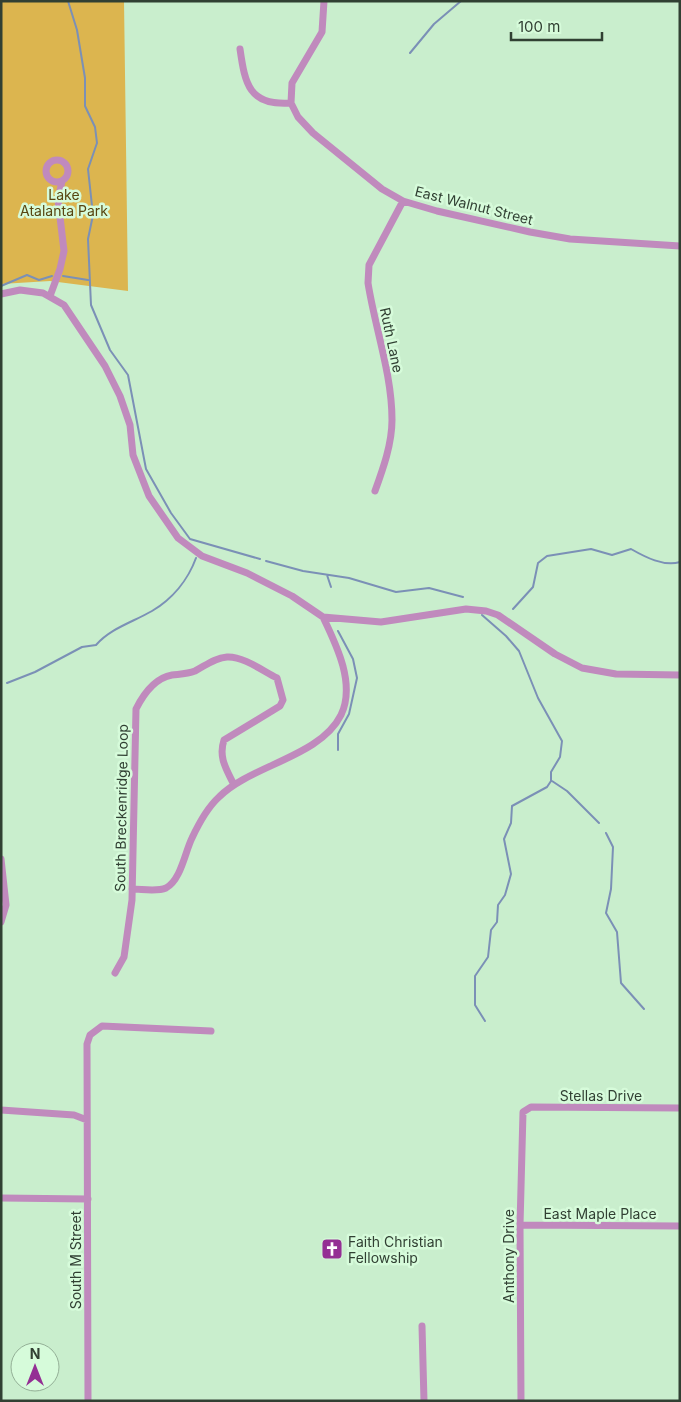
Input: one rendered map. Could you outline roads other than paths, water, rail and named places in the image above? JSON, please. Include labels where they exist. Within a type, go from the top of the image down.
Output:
[{"type":"street","points":[[240,49],[246,83],[254,96],[275,104],[291,103],[292,83],[316,46],[322,32],[324,1]]},
{"type":"street","name":"East Walnut Street","points":[[291,103],[298,117],[331,149],[364,176],[403,200],[438,211],[570,239],[680,246]]},
{"type":"street","points":[[50,296],[64,251],[58,200],[62,181]]},
{"type":"street","name":"Ruth Lane","points":[[376,491],[392,421],[390,396],[369,292],[369,265],[403,200]]},
{"type":"street","points":[[1,294],[20,290],[43,293],[64,304],[106,366],[120,396],[130,425],[133,456],[146,490],[158,512],[178,538],[202,556],[247,573],[292,596],[323,616],[381,622],[466,609],[486,611],[509,621],[555,654],[582,668],[616,674],[680,675]]},
{"type":"street","points":[[132,889],[161,890],[168,887],[179,870],[192,836],[205,814],[221,795],[313,743],[330,729],[341,714],[346,684],[344,673],[323,616]]},
{"type":"street","name":"South Breckenridge Loop","points":[[115,973],[124,957],[132,889],[136,709],[143,695],[153,685],[170,676],[196,671],[208,663],[227,657],[239,659],[277,678],[283,700],[280,706],[224,740],[221,750],[222,759],[234,786]]},
{"type":"street","points":[[1,859],[6,906],[3,920]]},
{"type":"street","name":"South M Street","points":[[88,1401],[89,1132],[87,1120],[87,1044],[90,1035],[96,1029],[110,1026],[211,1031]]},
{"type":"street","name":"Stellas Drive","points":[[523,1112],[531,1107],[680,1108]]},
{"type":"street","points":[[1,1110],[74,1115],[87,1120]]},
{"type":"street","name":"Anthony Drive","points":[[520,1401],[520,1225],[523,1112]]},
{"type":"street","points":[[1,1198],[88,1198]]},
{"type":"street","name":"East Maple Place","points":[[520,1225],[680,1226]]},
{"type":"street","points":[[422,1326],[424,1401]]},
{"type":"waterway","points":[[68,1],[77,30],[85,78],[85,106],[95,127],[97,143],[88,169],[93,215],[88,239],[91,305],[110,350],[128,375],[146,469],[171,513],[190,539],[260,559]]},
{"type":"waterway","points":[[410,53],[434,24],[461,1]]},
{"type":"waterway","points":[[1,286],[27,275],[39,280],[52,276]]},
{"type":"waterway","points":[[63,276],[88,280]]},
{"type":"waterway","points":[[513,609],[533,587],[538,563],[547,556],[591,549],[612,555],[631,549],[661,562],[680,562]]},
{"type":"waterway","points":[[7,683],[35,672],[82,647],[96,645],[108,634],[159,606],[173,595],[184,581],[196,558]]},
{"type":"waterway","points":[[266,561],[303,571],[349,578],[396,592],[429,588],[463,597]]},
{"type":"waterway","points":[[327,575],[331,587]]},
{"type":"waterway","points":[[482,615],[506,636],[519,651],[538,698],[562,741],[560,757],[551,772],[551,781],[547,787],[512,806],[511,823],[504,839],[511,874],[505,895],[498,905],[497,922],[491,930],[488,957],[475,976],[475,1005],[485,1021]]},
{"type":"waterway","points":[[338,631],[353,659],[357,678],[349,714],[338,734],[338,750]]},
{"type":"waterway","points":[[552,781],[567,791],[599,823]]},
{"type":"waterway","points":[[606,833],[613,847],[611,889],[606,913],[617,932],[621,983],[644,1009]]},
{"type":"place","name":"Faith Christian Fellowship","points":[[332,1249]]},
{"type":"park label","name":"Lake Atalanta Park","points":[[64,202]]}]
